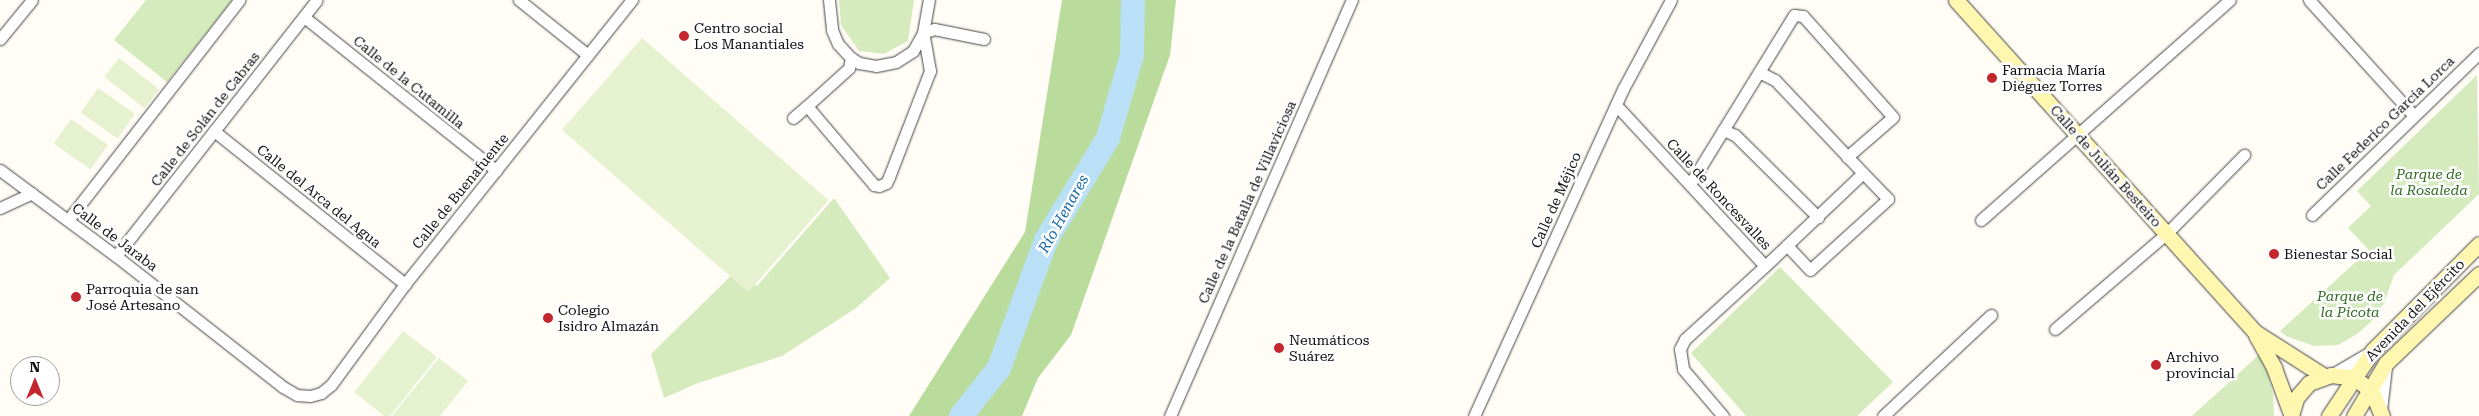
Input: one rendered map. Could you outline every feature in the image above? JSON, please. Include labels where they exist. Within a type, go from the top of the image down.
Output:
[{"type":"street","points":[[1,36],[32,0]]},
{"type":"street","points":[[68,220],[239,0]]},
{"type":"street","name":"Calle de Solán de Cabras","points":[[116,256],[318,0]]},
{"type":"street","points":[[519,0],[588,55]]},
{"type":"street","name":"Calle de Buenafuente","points":[[310,396],[321,393],[331,385],[405,284],[632,0]]},
{"type":"street","points":[[829,0],[832,30],[838,44],[851,58],[872,66],[889,64],[913,51],[923,33],[929,0]]},
{"type":"street","name":"Calle de la Batalla de Villaviciosa","points":[[1170,416],[1352,0]]},
{"type":"street","name":"Calle de Méjico","points":[[1474,416],[1616,105],[1671,0]]},
{"type":"street","name":"Calle de Julián Besteiro","points":[[1956,0],[2254,332],[2274,368],[2291,415]]},
{"type":"street","points":[[1981,220],[2230,0]]},
{"type":"street","points":[[2309,0],[2414,116]]},
{"type":"street","points":[[1690,184],[1794,15],[1803,16],[1893,117],[1848,157]]},
{"type":"street","name":"Calle de la Cutamilla","points":[[304,17],[496,170]]},
{"type":"street","points":[[923,33],[934,30],[984,39]]},
{"type":"street","points":[[808,106],[874,185],[886,183],[930,71],[923,33]]},
{"type":"street","name":"Calle Federico García Lorca","points":[[2312,215],[2479,53]]},
{"type":"street","points":[[793,118],[849,68],[851,58]]},
{"type":"street","points":[[1759,72],[1775,80],[1888,199],[1810,270],[1787,245]]},
{"type":"street","name":"Calle de Roncesvalles","points":[[1616,105],[1765,266],[1685,339],[1680,349],[1683,369],[1723,416]]},
{"type":"street","points":[[1723,130],[1735,135],[1818,217]]},
{"type":"street","name":"Calle del Arca del Agua","points":[[214,131],[405,284]]},
{"type":"street","points":[[2055,329],[2167,233],[2244,155]]},
{"type":"street","name":"Calle de Jaraba","points":[[0,170],[116,256],[283,387],[297,395],[310,396]]},
{"type":"street","points":[[1765,266],[1863,173]]},
{"type":"street","points":[[0,208],[32,193]]},
{"type":"street","name":"Avenida del Ejército","points":[[2329,416],[2374,350],[2479,244]]},
{"type":"street","name":"Avenida del Ejército","points":[[2354,416],[2386,363],[2479,274]]},
{"type":"street","points":[[1883,416],[1991,314]]},
{"type":"street","name":"Calle de Julián Besteiro","points":[[2254,332],[2328,376]]},
{"type":"street","points":[[2291,415],[2296,398],[2309,384],[2328,376],[2374,350]]},
{"type":"street","points":[[2382,413],[2386,363]]},
{"type":"street","points":[[2328,376],[2354,378],[2371,390],[2382,413]]},
{"type":"green space","points":[[146,0],[232,0],[167,82],[114,40]]},
{"type":"green space","points":[[839,0],[914,0],[908,41],[884,54],[859,51],[841,25]]},
{"type":"green space","points":[[1062,0],[1176,0],[1170,55],[1071,335],[1038,378],[1022,416],[909,416],[1025,232]]},
{"type":"green space","points":[[642,38],[828,200],[748,292],[562,130]]},
{"type":"green space","points":[[119,58],[159,89],[144,108],[104,77]]},
{"type":"green space","name":"Parque de la Rosaleda","points":[[2477,75],[2479,194],[2394,275],[2384,303],[2371,322],[2357,334],[2338,345],[2314,346],[2286,336],[2280,331],[2369,250],[2348,228],[2371,206],[2357,191]]},
{"type":"green space","points":[[98,88],[135,114],[118,138],[81,113]]},
{"type":"green space","points":[[71,119],[108,145],[91,169],[54,144]]},
{"type":"green space","points":[[834,198],[890,278],[856,308],[782,356],[698,383],[664,398],[651,354],[737,270],[757,286]]},
{"type":"green space","points":[[1780,267],[1893,382],[1857,416],[1746,416],[1691,353]]},
{"type":"green space","points":[[403,331],[437,357],[390,416],[384,416],[354,392]]},
{"type":"green space","points":[[2262,352],[2273,394],[2274,416],[2192,416]]},
{"type":"green space","points":[[439,358],[468,381],[440,416],[392,416]]},
{"type":"waterway","name":"Río Henares","points":[[961,416],[999,368],[1046,240],[1108,138],[1132,55],[1133,0]]},
{"type":"place","name":"Centro social Los Manantiales","points":[[684,36]]},
{"type":"place","name":"Farmacia María Diéguez Torres","points":[[1992,78]]},
{"type":"place","name":"Bienestar Social","points":[[2274,254]]},
{"type":"place","name":"Parroquia de san José Artesano","points":[[76,297]]},
{"type":"place","name":"Colegio Isidro Almazán","points":[[548,318]]},
{"type":"place","name":"Neumáticos Suárez","points":[[1279,348]]},
{"type":"place","name":"Archivo provincial","points":[[2156,365]]},
{"type":"park label","name":"Parque de la Picota","points":[[2350,304]]}]
